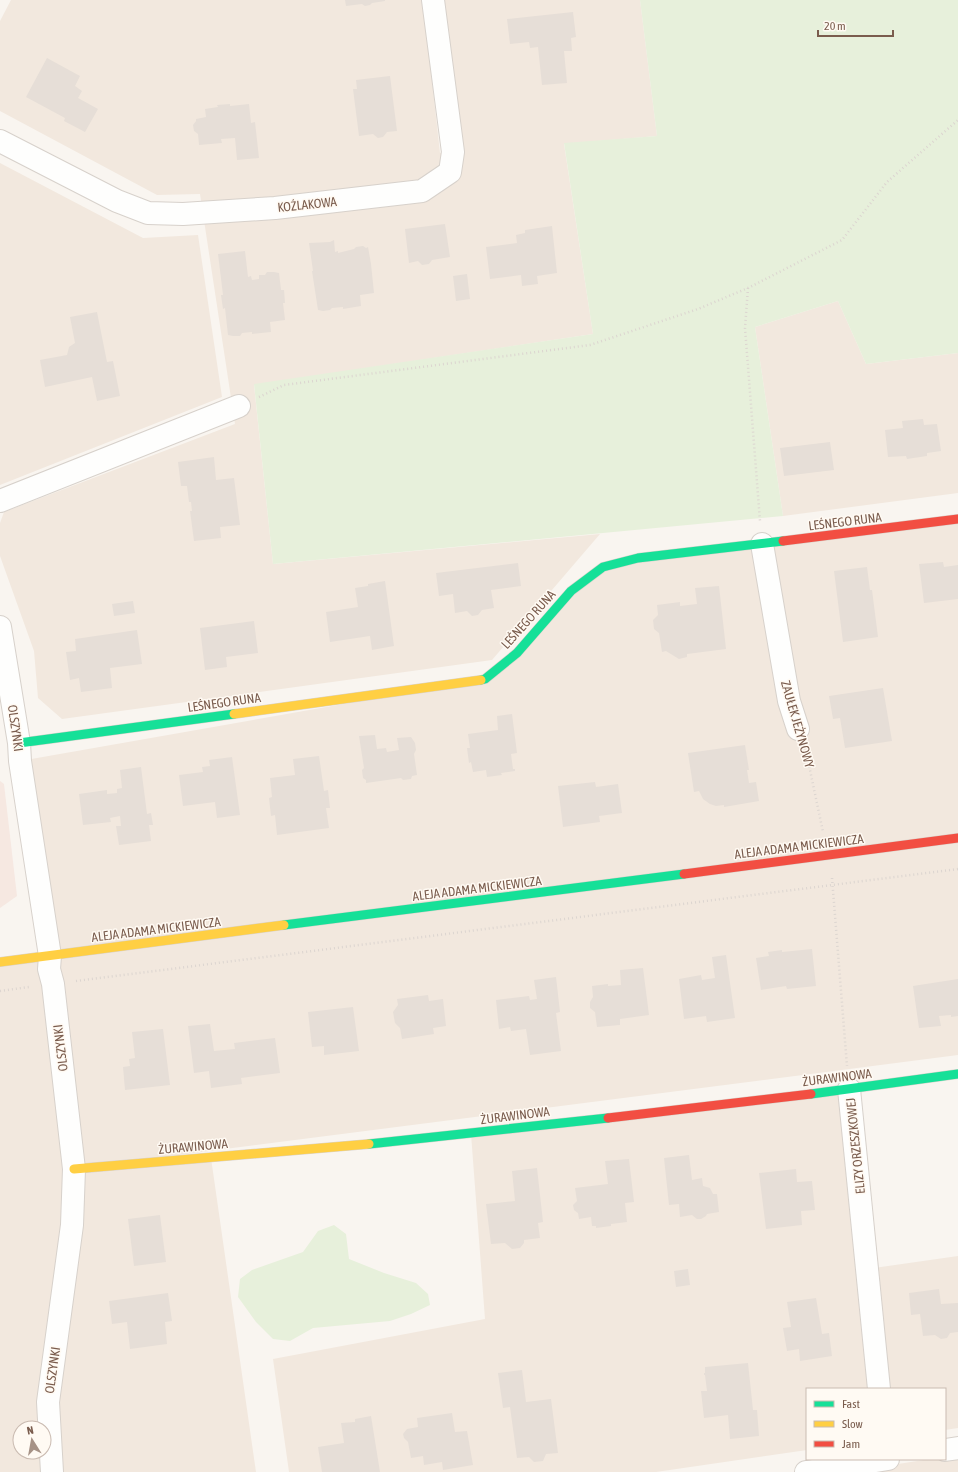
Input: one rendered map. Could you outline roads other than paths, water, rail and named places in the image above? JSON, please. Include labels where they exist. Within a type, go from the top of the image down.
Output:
[{"type":"street","name":"KOŹLAKOWA","points":[[0,141],[117,201],[148,213],[183,214],[275,208],[422,192],[450,172],[453,152],[433,0]]},
{"type":"street","points":[[0,501],[239,406]]},
{"type":"street","name":"LEŚNEGO RUNA","points":[[19,743],[485,679],[517,653],[571,591],[603,567],[638,558],[958,519]]},
{"type":"street","name":"ZAUŁEK JEŻYNOWY","points":[[762,544],[789,701],[798,729]]},
{"type":"street","name":"OLSZYNKI","points":[[0,627],[19,743],[20,761],[50,956],[49,969],[53,984],[74,1168],[72,1225],[48,1402],[52,1472]]},
{"type":"street","name":"ALEJA ADAMA MICKIEWICZA","points":[[0,962],[958,838]]},
{"type":"street","name":"ŻURAWINOWA","points":[[74,1168],[211,1158],[471,1134],[849,1089],[958,1074]]},
{"type":"street","name":"ELIZY ORZESZKOWEJ","points":[[849,1089],[879,1388]]},
{"type":"street","points":[[946,1450],[958,1448]]},
{"type":"street","points":[[806,1472],[880,1460]]},
{"type":"street","points":[[886,1460],[886,1472]]}]
